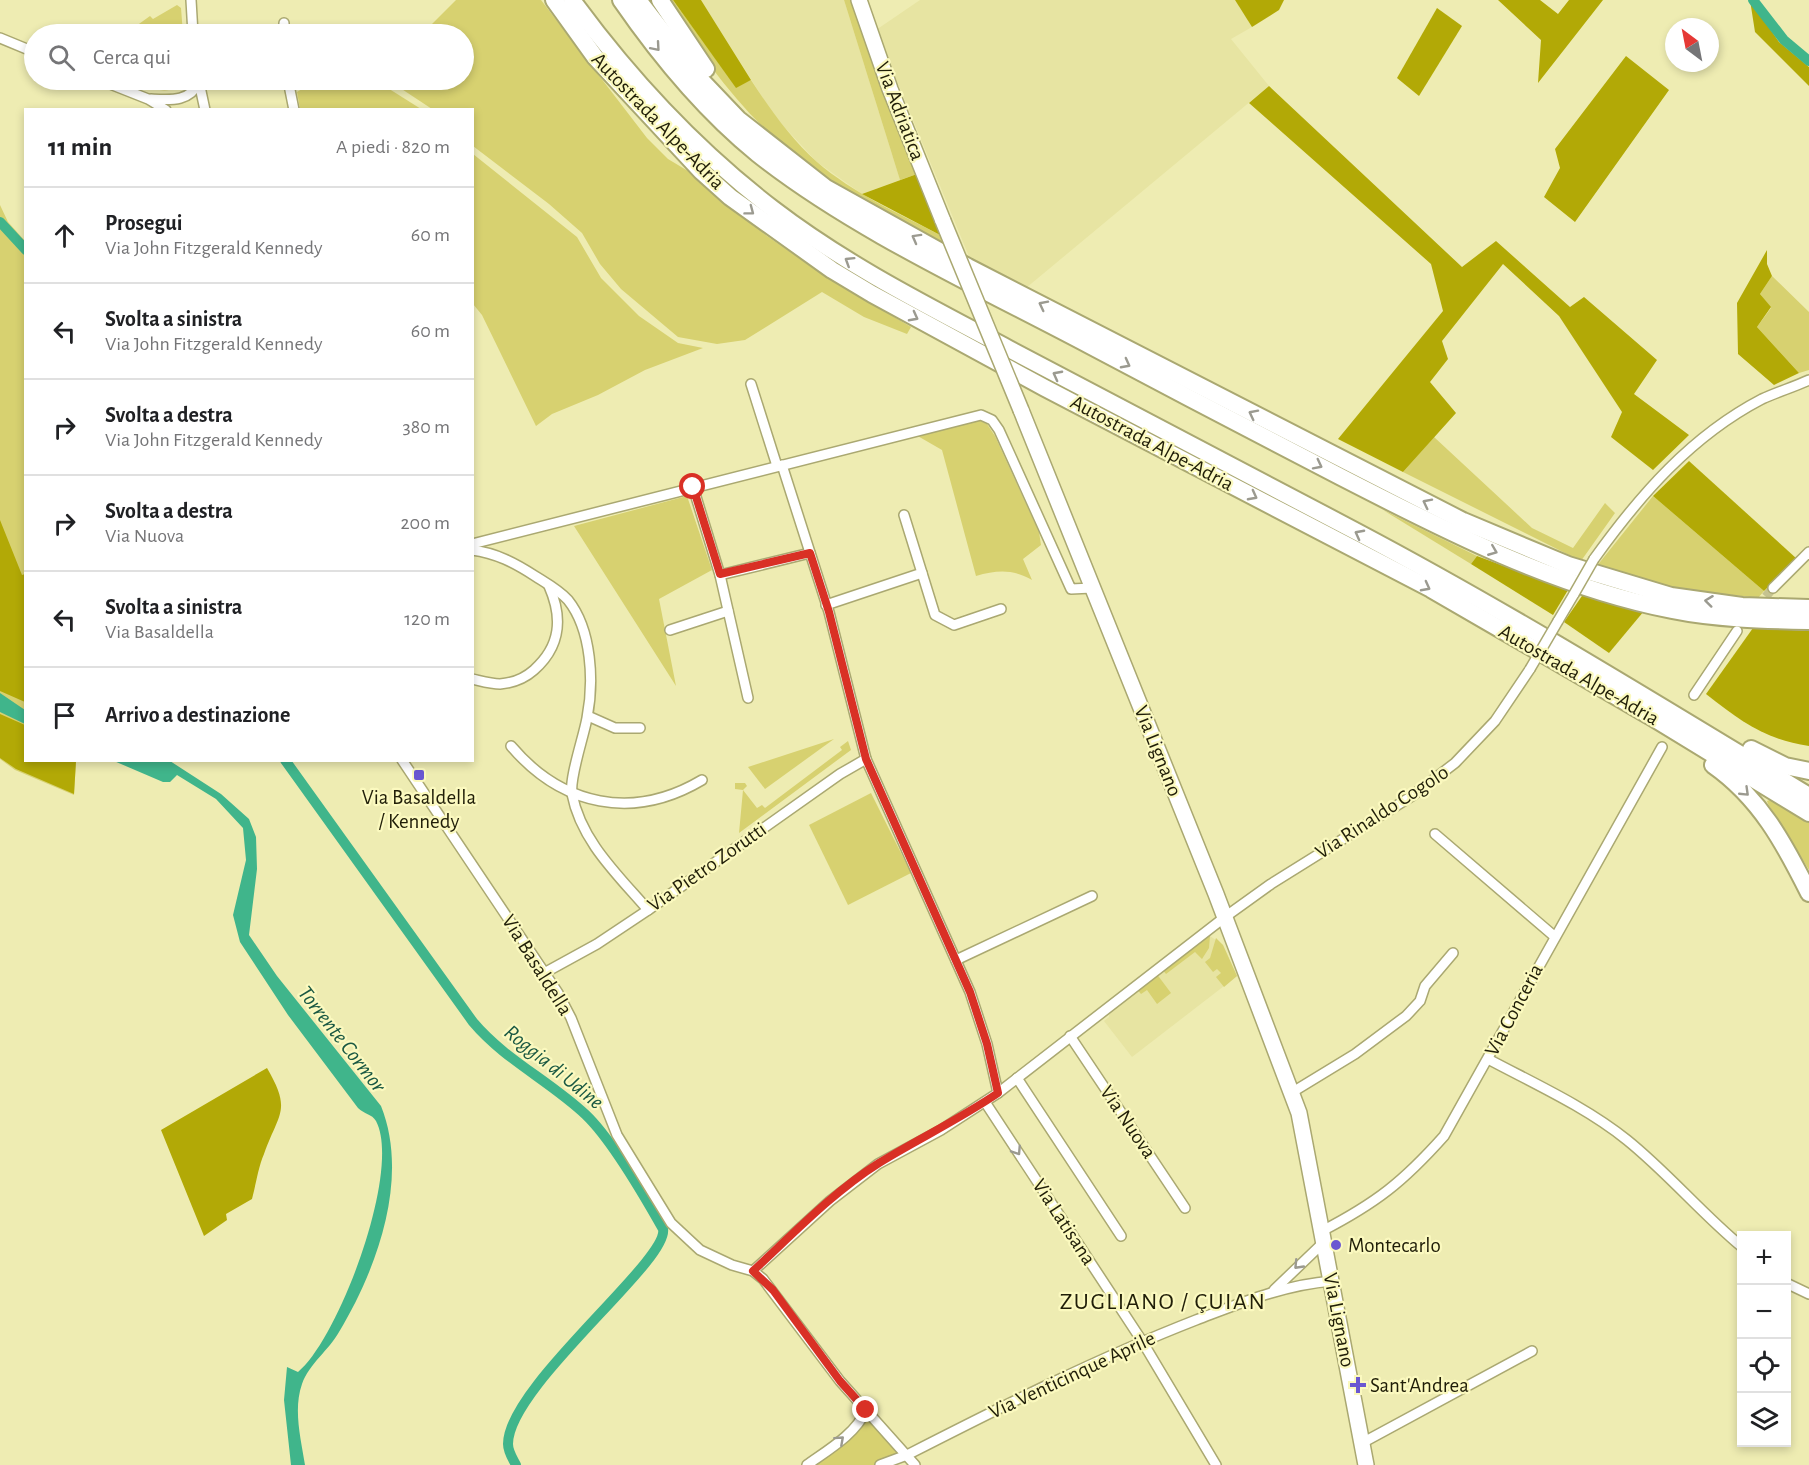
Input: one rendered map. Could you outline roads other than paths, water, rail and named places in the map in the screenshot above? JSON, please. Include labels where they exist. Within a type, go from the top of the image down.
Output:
[{"type":"highway","name":"Autostrada Alpe-Adria","points":[[554,0],[595,57],[701,171],[730,197],[832,270],[1045,388],[1431,589],[1809,795]]},
{"type":"highway","name":"Autostrada Alpe-Adria","points":[[572,0],[635,80],[711,157],[770,207],[839,255],[876,278],[1078,386],[1440,576],[1654,710],[1809,813]]},
{"type":"highway","points":[[621,0],[646,35],[724,122],[756,152],[816,196],[920,255],[1226,417],[1476,544],[1560,579],[1673,611],[1739,618],[1809,621]]},
{"type":"highway","points":[[638,0],[697,75],[738,119],[826,188],[968,267],[1463,521],[1568,566],[1671,596],[1742,606],[1809,608]]},
{"type":"highway","points":[[660,0],[691,50],[771,145]]},
{"type":"highway","points":[[1654,710],[1704,722],[1785,766],[1809,771]]},
{"type":"highway","points":[[1654,710],[1750,797],[1774,827],[1804,878],[1809,893]]},
{"type":"main road","name":"Via Adriatica","points":[[859,0],[890,89],[1021,410]]},
{"type":"main road","name":"Via Lignano","points":[[1021,410],[1224,917],[1299,1113],[1366,1465]]},
{"type":"street","points":[[191,0],[193,24]]},
{"type":"street","points":[[0,38],[24,48]]},
{"type":"street","points":[[125,90],[163,108]]},
{"type":"street","points":[[148,99],[171,100],[186,97],[196,90]]},
{"type":"street","points":[[200,90],[202,108]]},
{"type":"street","points":[[290,90],[294,108]]},
{"type":"street","name":"Via Rinaldo Cogolo","points":[[1224,917],[1271,884],[1412,796],[1455,763],[1495,721],[1530,669],[1594,559],[1649,487],[1704,437],[1763,399],[1809,380]]},
{"type":"street","points":[[751,384],[826,605],[866,759],[956,960],[987,1044],[998,1093]]},
{"type":"street","points":[[474,543],[975,416],[987,417],[999,430],[1071,589],[1092,588]]},
{"type":"street","points":[[693,487],[720,574],[748,698]]},
{"type":"street","points":[[904,515],[935,615],[954,625],[1001,609]]},
{"type":"street","points":[[474,550],[503,557],[548,584],[568,600],[584,635],[590,674],[588,716],[571,792],[597,851],[648,910]]},
{"type":"street","points":[[1773,588],[1809,552]]},
{"type":"street","points":[[720,574],[810,553]]},
{"type":"street","points":[[826,605],[922,573]]},
{"type":"street","points":[[474,679],[500,684],[515,681],[529,674],[552,651],[558,622],[556,603],[548,584]]},
{"type":"street","points":[[670,630],[728,611]]},
{"type":"street","points":[[1694,695],[1737,631]]},
{"type":"street","points":[[588,716],[615,728],[640,728]]},
{"type":"street","points":[[511,746],[536,774],[547,782],[571,792],[612,803],[631,803],[671,795],[702,780]]},
{"type":"street","name":"Via Conceria","points":[[1274,1290],[1323,1236],[1387,1194],[1415,1169],[1444,1136],[1554,936],[1662,747]]},
{"type":"street","name":"Via Pietro Zorutti","points":[[546,972],[597,944],[840,774],[866,759]]},
{"type":"street","name":"Via Basaldella","points":[[403,762],[546,972],[571,1018],[617,1135],[671,1223],[699,1250],[753,1271],[773,1290],[840,1381],[915,1465]]},
{"type":"street","points":[[1435,834],[1554,936]]},
{"type":"street","points":[[956,960],[1092,896]]},
{"type":"street","points":[[753,1271],[830,1201],[878,1164],[998,1093],[1224,917]]},
{"type":"street","points":[[1291,1093],[1355,1054],[1406,1016],[1420,1001],[1425,986],[1452,953]]},
{"type":"street","name":"Via Nuova","points":[[1070,1036],[1185,1208]]},
{"type":"street","points":[[1488,1059],[1597,1118],[1627,1140],[1663,1172],[1707,1219],[1737,1243]]},
{"type":"street","points":[[1017,1078],[1121,1236]]},
{"type":"street","name":"Via Latisana","points":[[985,1102],[1142,1341],[1216,1465]]},
{"type":"street","points":[[1274,1290],[1332,1281]]},
{"type":"street","points":[[1790,1285],[1809,1294]]},
{"type":"street","name":"Via Venticinque Aprile","points":[[880,1465],[907,1455],[1077,1369],[1274,1290]]},
{"type":"street","points":[[1362,1443],[1532,1351]]},
{"type":"street","points":[[807,1465],[835,1445],[862,1420],[866,1410]]},
{"type":"waterway","points":[[1753,0],[1784,40],[1809,61]]},
{"type":"waterway","name":"Roggia di Udine","points":[[0,222],[24,248]]},
{"type":"waterway","name":"Roggia di Udine","points":[[286,762],[473,1022],[499,1048],[558,1091],[596,1125],[627,1169],[663,1229],[658,1245],[642,1268],[533,1390],[515,1419],[508,1444],[516,1465]]},
{"type":"tunnel","points":[[1757,607],[1773,588]]},
{"type":"place","name":"Via Basaldella / Kennedy","points":[[419,775]]},
{"type":"place","name":"Montecarlo","points":[[1336,1245]]},
{"type":"place","name":"Sant'Andrea","points":[[1358,1385]]},
{"type":"district","name":"ZUGLIANO / ÇUIAN","points":[[1163,1302]]},
{"type":"water label","name":"Torrente Cormor","points":[[342,1039]]}]
